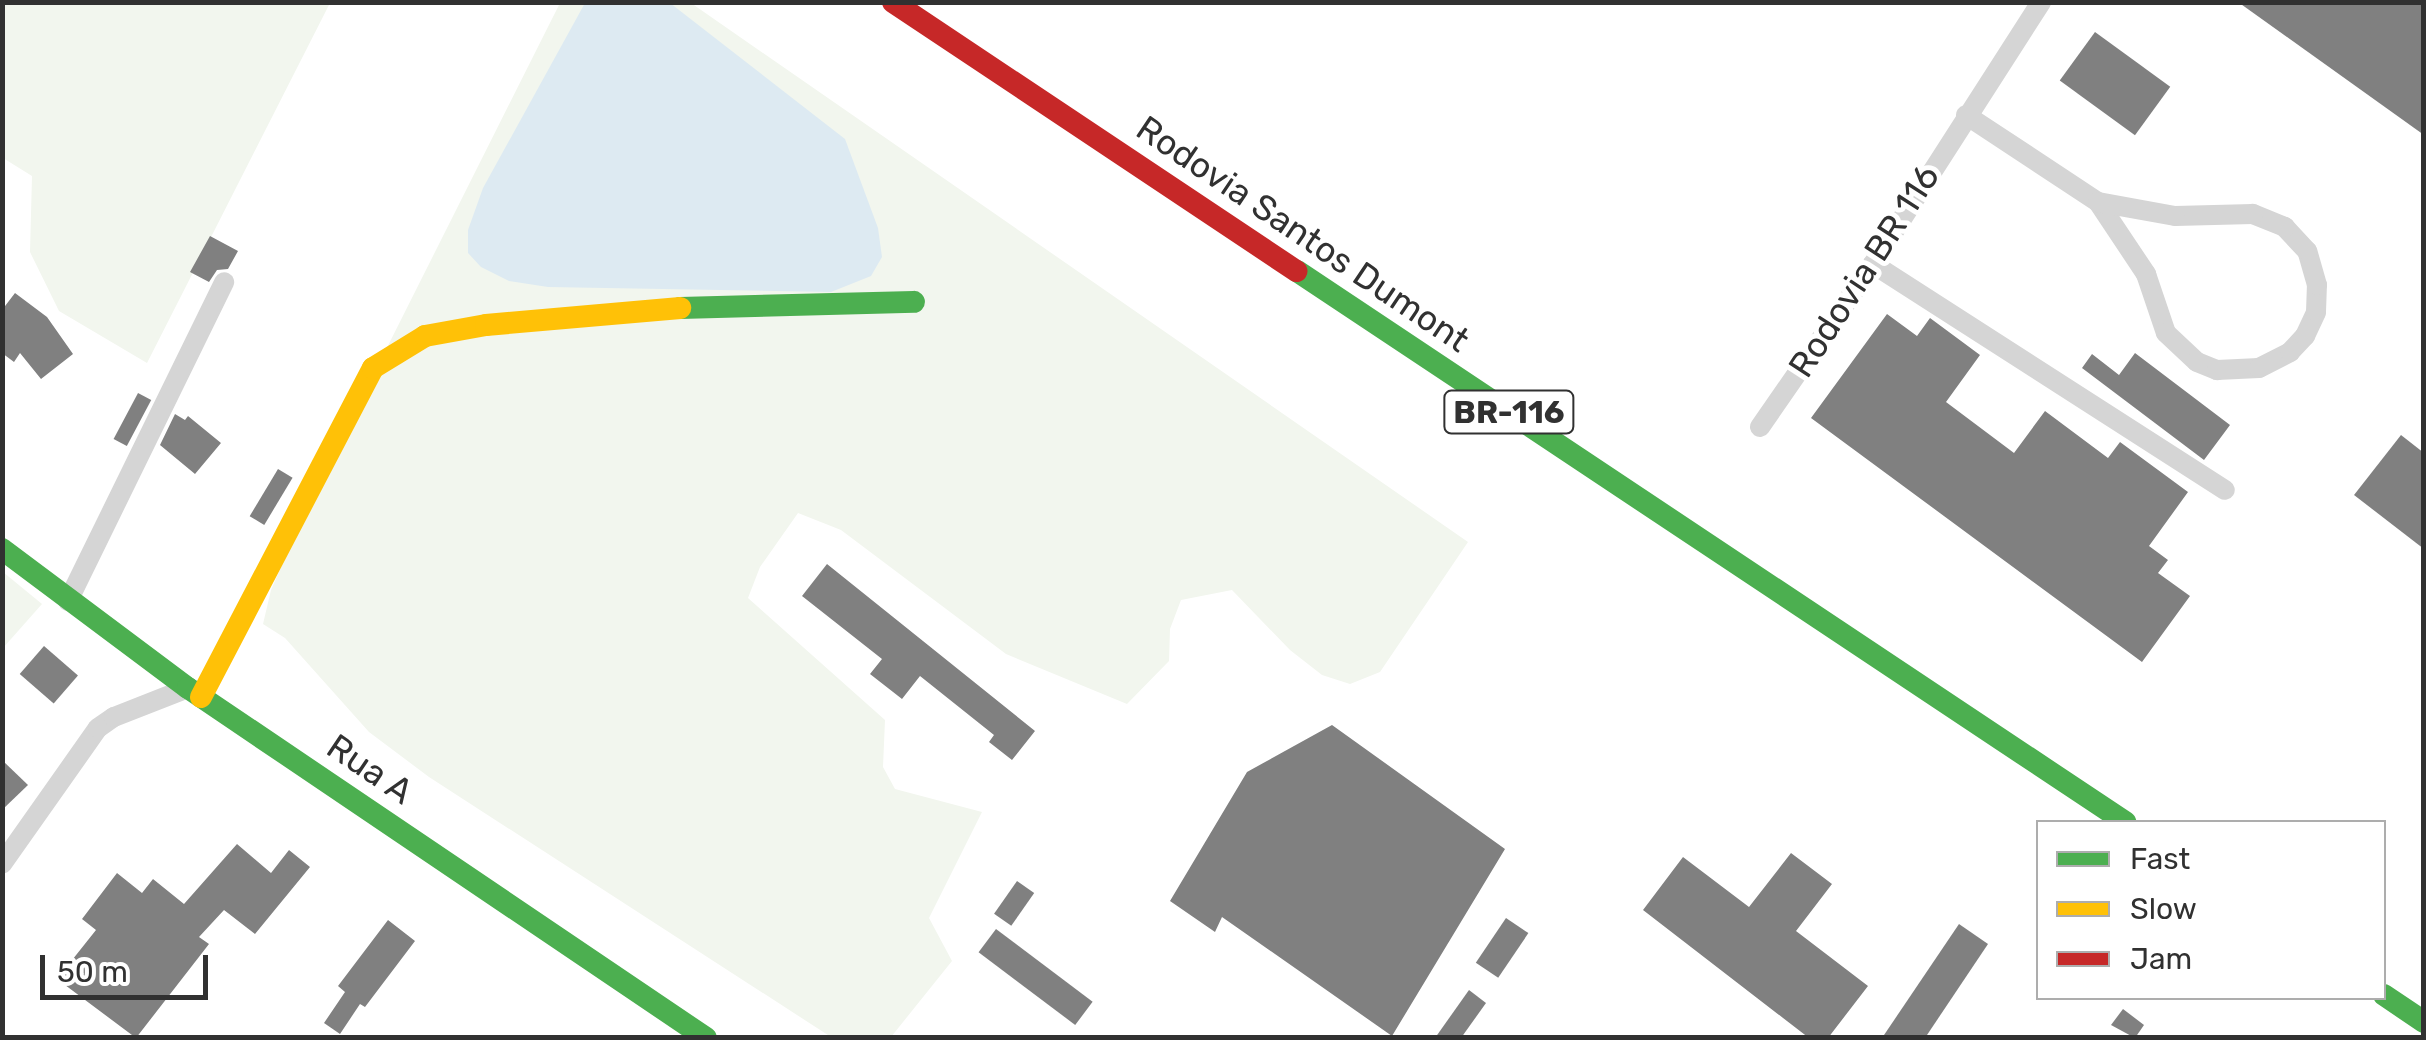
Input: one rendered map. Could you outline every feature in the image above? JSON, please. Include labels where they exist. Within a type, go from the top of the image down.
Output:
[{"type":"main road","name":"Rodovia Santos Dumont","points":[[892,2],[2121,820]]},
{"type":"main road","points":[[194,692],[373,368],[400,348],[425,336],[486,325],[715,305],[914,302]]},
{"type":"main road","name":"Rua A","points":[[2,549],[68,602],[194,692],[706,1038]]},
{"type":"main road","points":[[2386,996],[2424,1022]]},
{"type":"street","name":"Rodovia BR 116","points":[[1760,427],[1873,264],[2041,2]]},
{"type":"street","points":[[1966,114],[2098,202],[2146,274],[2166,333],[2196,362],[2229,371],[2259,368],[2290,352],[2305,336],[2316,312],[2314,268],[2298,238],[2285,227],[2253,214],[2175,216],[2098,202]]},
{"type":"street","points":[[1873,264],[2225,490]]},
{"type":"street","points":[[68,602],[224,282]]},
{"type":"street","points":[[2,864],[98,728],[114,717],[194,692]]},
{"type":"shaded area","points":[[2,3],[330,3],[147,363],[59,311],[30,252],[32,176],[3,158]]},
{"type":"shaded area","points":[[560,3],[691,3],[1468,542],[1380,672],[1350,684],[1322,675],[1290,650],[1232,590],[1181,600],[1170,629],[1169,661],[1127,704],[1006,654],[841,530],[798,513],[760,567],[748,598],[885,720],[883,767],[895,789],[982,812],[929,918],[952,961],[891,1037],[831,1037],[429,777],[369,732],[285,638],[263,624],[271,590],[310,501]]},
{"type":"shaded area","points":[[585,3],[670,3],[845,139],[878,228],[882,257],[871,276],[831,292],[548,287],[509,281],[481,267],[468,253],[468,230],[483,188]]},
{"type":"shaded area","points":[[3,572],[42,604],[3,648]]},
{"type":"building","points":[[2238,2],[2424,2],[2424,135]]},
{"type":"building","points":[[2095,32],[2170,87],[2135,135],[2060,81]]},
{"type":"building","points":[[210,236],[238,251],[228,269],[217,270],[209,282],[190,272]]},
{"type":"building","points":[[15,293],[47,317],[73,354],[41,379],[20,353],[14,362],[2,353],[2,310]]},
{"type":"building","points":[[1887,314],[1917,336],[1930,318],[1980,355],[1946,402],[2014,453],[2045,411],[2108,458],[2120,442],[2188,492],[2149,546],[2168,560],[2158,573],[2190,596],[2142,662],[1811,418]]},
{"type":"building","points":[[2135,353],[2230,425],[2204,460],[2082,368],[2092,354],[2119,375]]},
{"type":"building","points":[[138,393],[151,400],[127,446],[114,439]]},
{"type":"building","points":[[175,414],[185,420],[188,416],[221,443],[195,474],[160,445]]},
{"type":"building","points":[[2401,435],[2424,453],[2424,549],[2354,495]]},
{"type":"building","points":[[278,469],[293,478],[264,525],[250,516]]},
{"type":"building","points":[[827,564],[1035,731],[1012,760],[989,742],[994,735],[920,676],[902,699],[870,674],[882,659],[802,596]]},
{"type":"building","points":[[44,646],[78,676],[54,703],[20,674]]},
{"type":"building","points":[[1332,725],[1505,849],[1392,1036],[1222,917],[1215,932],[1170,901],[1247,772]]},
{"type":"building","points":[[2,760],[28,785],[2,810]]},
{"type":"building","points":[[237,844],[271,873],[289,850],[310,867],[255,934],[224,910],[199,937],[209,944],[136,1038],[57,979],[96,930],[82,919],[117,873],[142,893],[153,879],[184,904]]},
{"type":"building","points":[[1791,853],[1832,884],[1796,931],[1868,986],[1828,1038],[1809,1038],[1643,910],[1683,857],[1749,907]]},
{"type":"building","points":[[1017,881],[1034,893],[1011,926],[994,914]]},
{"type":"building","points":[[1506,918],[1528,933],[1498,978],[1476,963]]},
{"type":"building","points":[[388,920],[415,941],[365,1007],[360,1004],[340,1034],[324,1023],[345,992],[338,986]]},
{"type":"building","points":[[1959,924],[1988,944],[1925,1038],[1882,1038]]},
{"type":"building","points":[[996,929],[1093,1002],[1075,1025],[979,952]]},
{"type":"building","points":[[1469,990],[1486,1003],[1461,1038],[1435,1038]]},
{"type":"building","points":[[2123,1009],[2144,1025],[2135,1038],[2111,1025]]},
{"type":"traffic: fast","points":[[1297,271],[2122,820]]},
{"type":"traffic: fast","points":[[680,308],[914,302]]},
{"type":"traffic: fast","points":[[2,549],[188,688],[706,1038]]},
{"type":"traffic: fast","points":[[2386,996],[2424,1022]]},
{"type":"traffic: slow","points":[[201,697],[373,368],[425,336],[486,325],[680,308]]},
{"type":"traffic: jam","points":[[893,2],[1297,271]]}]
